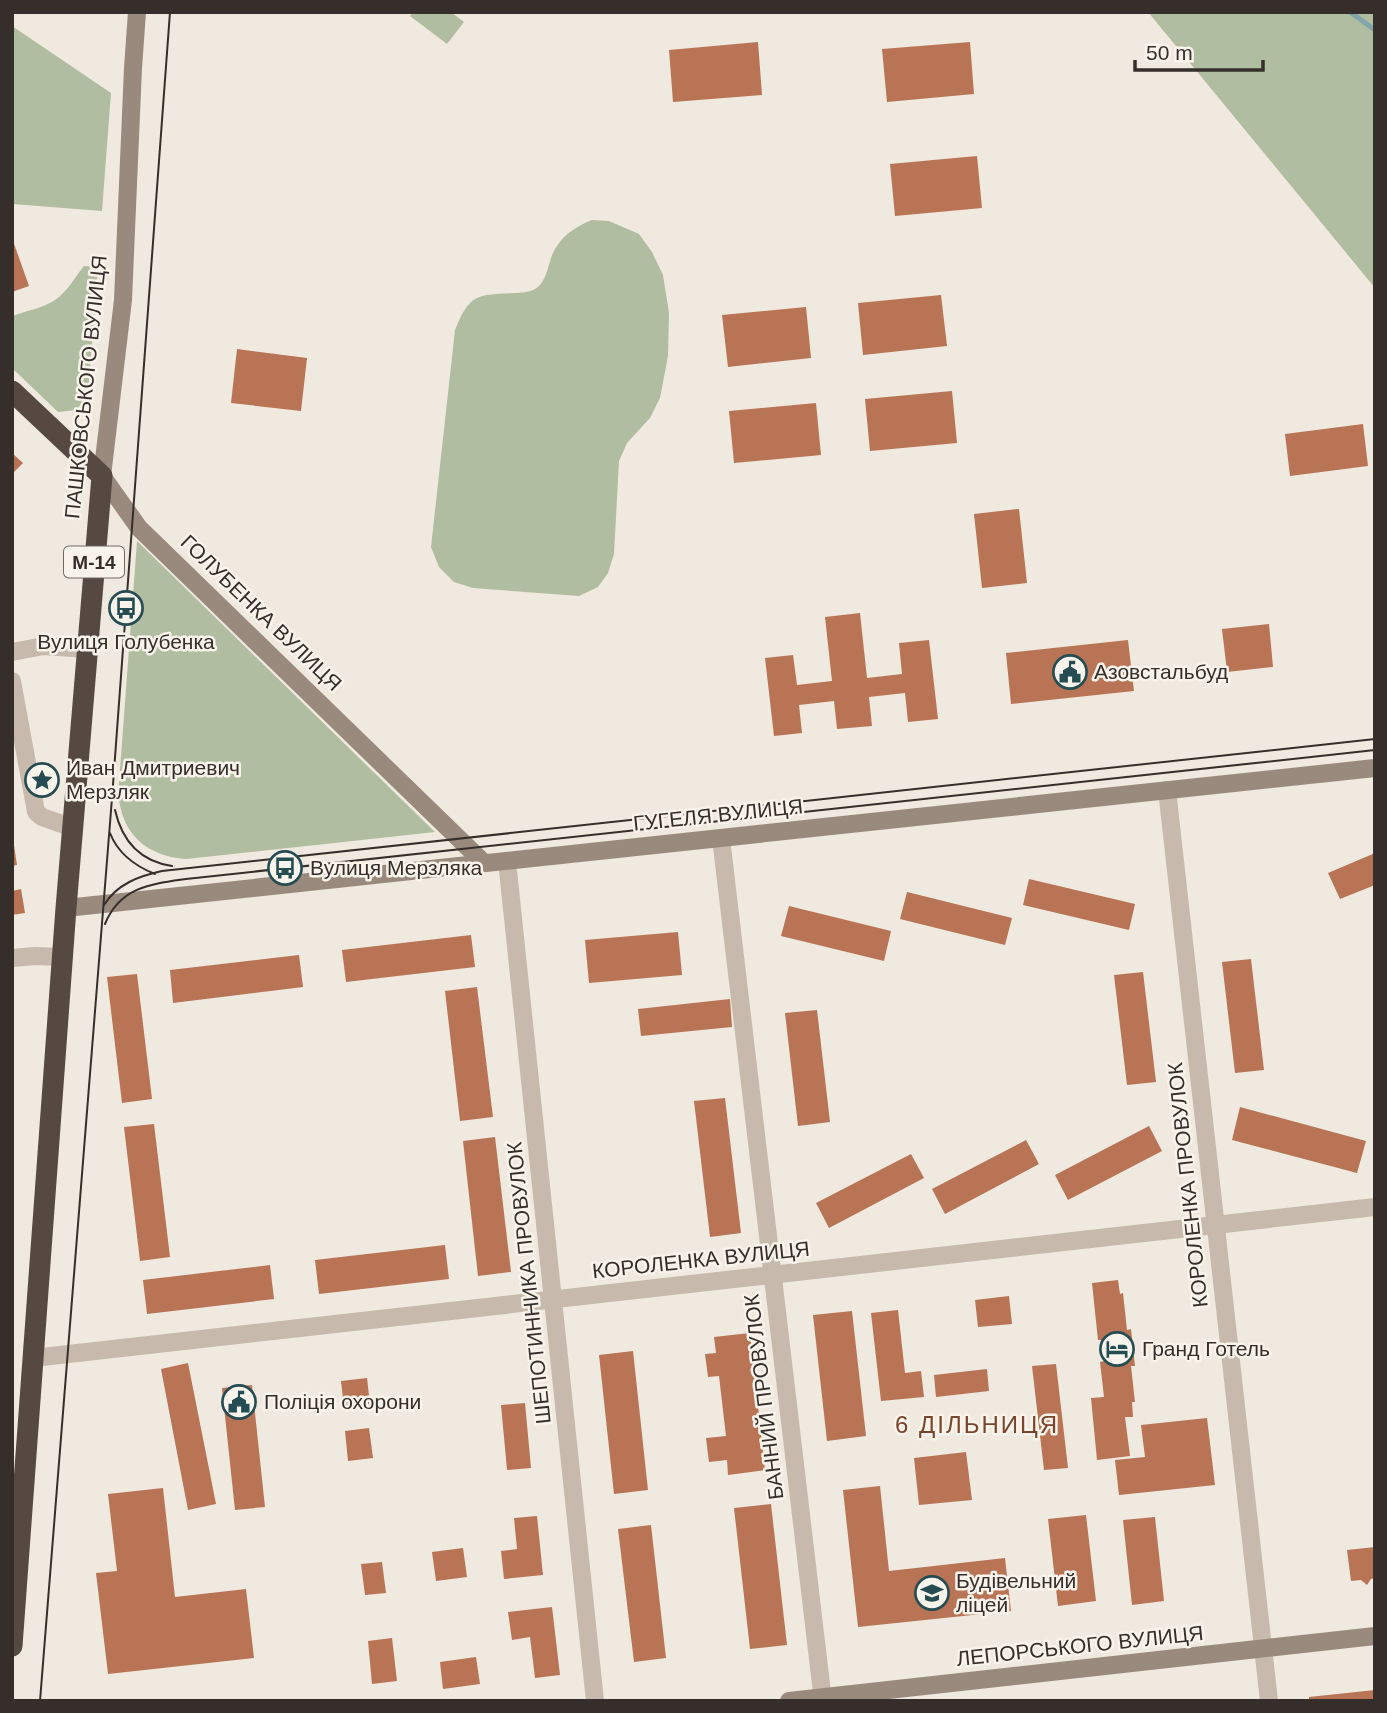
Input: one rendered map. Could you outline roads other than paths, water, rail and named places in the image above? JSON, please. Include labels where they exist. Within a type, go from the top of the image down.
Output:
[{"type":"highway","name":"ГОЛУБЕНКА ВУЛИЦЯ","points":[[12,391],[102,476]]},
{"type":"highway","name":"ПАШКОВСЬКОГО ВУЛИЦЯ","points":[[12,1646],[17,1521],[33,1358],[66,908],[102,476]]},
{"type":"street","name":"ПАШКОВСЬКОГО ВУЛИЦЯ","points":[[102,476],[122,300],[137,12]]},
{"type":"street","name":"ГОЛУБЕНКА ВУЛИЦЯ","points":[[102,476],[139,528],[484,863]]},
{"type":"street","points":[[12,652],[44,646],[87,649]]},
{"type":"street","points":[[12,681],[37,812],[41,817],[73,828]]},
{"type":"street","name":"ГУГЕЛЯ ВУЛИЦЯ","points":[[66,908],[1375,768]]},
{"type":"street","name":"КОРОЛЕНКА ПРОВУЛОК","points":[[1167,790],[1269,1701]]},
{"type":"street","name":"БАННИЙ ПРОВУЛОК","points":[[720,838],[822,1699]]},
{"type":"street","name":"ШЕПОТИННИКА ПРОВУЛОК","points":[[507,861],[595,1701]]},
{"type":"street","points":[[12,958],[63,957]]},
{"type":"street","name":"КОРОЛЕНКА ВУЛИЦЯ","points":[[33,1358],[1375,1207]]},
{"type":"street","name":"ЛЕПОРСЬКОГО ВУЛИЦЯ","points":[[789,1701],[1375,1636]]},
{"type":"waterway","points":[[1350,12],[1375,30]]},
{"type":"tram line","points":[[40,1701],[112,798],[170,12]]},
{"type":"tram line","points":[[104,905],[115,892],[129,882],[162,871],[1375,739]]},
{"type":"tram line","points":[[105,924],[111,912],[128,895],[149,886],[186,879],[1375,750]]},
{"type":"tram line","points":[[115,810],[122,831],[134,848],[150,860],[172,866]]},
{"type":"tram line","points":[[110,833],[128,858],[155,874]]},
{"type":"place","name":"Вулиця Голубенка","points":[[126,608]]},
{"type":"place","name":"Азовстальбуд","points":[[1070,672]]},
{"type":"place","name":"Иван Дмитриевич Мерзляк","points":[[42,780]]},
{"type":"place","name":"Вулиця Мерзляка","points":[[285,868]]},
{"type":"place","name":"Гранд Готель","points":[[1117,1349]]},
{"type":"place","name":"Поліція охорони","points":[[239,1402]]},
{"type":"place","name":"Будівельний ліцей","points":[[932,1593]]},
{"type":"district","name":"6 ДІЛЬНИЦЯ","points":[[977,1425]]}]
